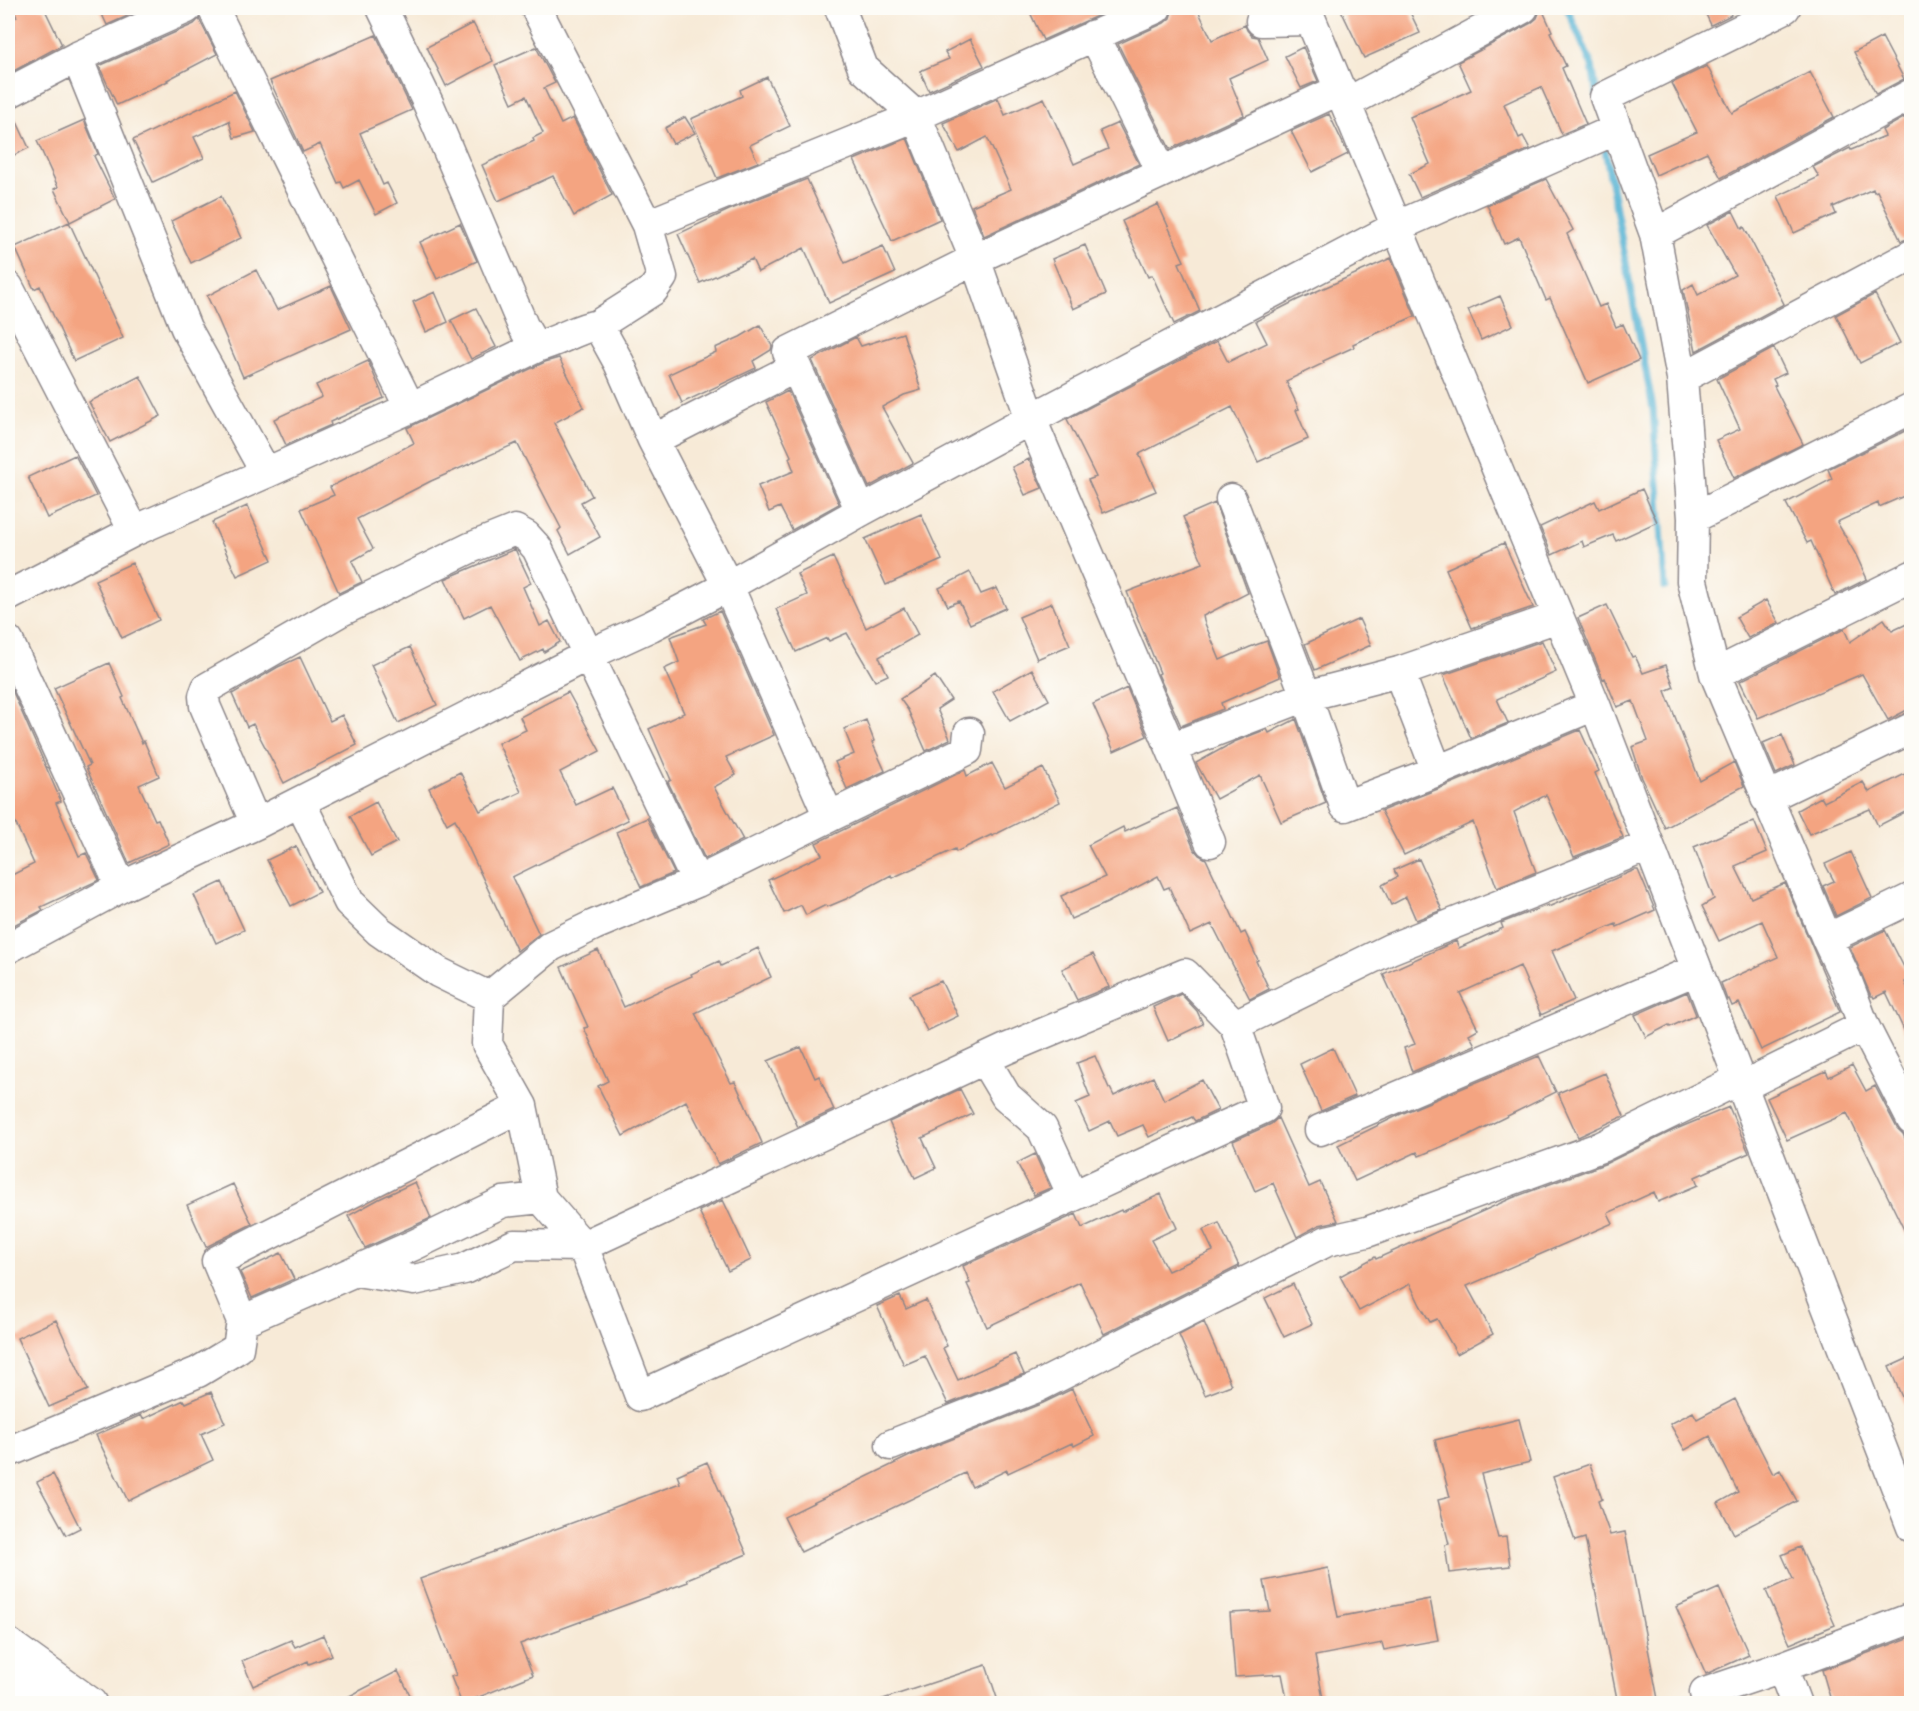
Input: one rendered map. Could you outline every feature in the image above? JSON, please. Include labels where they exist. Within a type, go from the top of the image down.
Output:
[{"type":"highway","points":[[8,1645],[90,1704]]},
{"type":"highway","points":[[8,1680],[41,1704]]},
{"type":"street","points":[[8,93],[77,57],[187,8]]},
{"type":"street","points":[[213,8],[410,408]]},
{"type":"street","points":[[382,8],[428,103],[523,326],[531,340],[539,346]]},
{"type":"street","points":[[8,596],[134,531],[410,408],[539,346],[554,342],[585,327],[598,325],[653,290],[662,278],[647,225],[536,8]]},
{"type":"street","points":[[840,8],[863,68],[916,116],[975,259],[1031,419],[1210,842]]},
{"type":"street","points":[[647,225],[916,116],[1156,8]]},
{"type":"street","points":[[861,511],[788,352],[975,259],[1162,172],[1344,96],[1523,8]]},
{"type":"street","points":[[1785,8],[1605,97],[1608,134],[1655,234],[1682,378],[1693,518],[1692,581],[1715,674],[1864,1026],[1902,1081],[1911,1120]]},
{"type":"street","points":[[1261,21],[1309,14],[1595,705],[1911,1527]]},
{"type":"street","points":[[1094,35],[1162,172]]},
{"type":"street","points":[[77,57],[186,328],[266,473]]},
{"type":"street","points":[[1655,234],[1911,94]]},
{"type":"street","points":[[8,948],[121,887],[256,824],[588,655],[651,626],[1031,419],[1398,226],[1608,134]]},
{"type":"street","points":[[1682,378],[1911,255]]},
{"type":"street","points":[[8,288],[134,531]]},
{"type":"street","points":[[598,325],[619,363],[654,440],[728,586],[829,817]]},
{"type":"street","points":[[654,440],[796,367]]},
{"type":"street","points":[[1693,518],[1911,408]]},
{"type":"street","points":[[1231,499],[1345,806],[1437,771],[1595,705]]},
{"type":"street","points":[[256,824],[205,706],[204,696],[207,688],[339,612],[470,548],[515,530],[526,536],[537,548],[697,882]]},
{"type":"street","points":[[1715,674],[1911,576]]},
{"type":"street","points":[[1171,748],[1306,696],[1399,672],[1558,616]]},
{"type":"street","points":[[8,641],[121,887]]},
{"type":"street","points":[[1399,672],[1437,771]]},
{"type":"street","points":[[1766,798],[1911,728]]},
{"type":"street","points":[[356,1270],[414,1280],[464,1269],[514,1245],[583,1246],[984,1059],[1185,974],[1235,1025],[1264,1108],[640,1396],[583,1246],[541,1198],[522,1106],[487,1044],[489,997],[551,946],[594,925],[697,882],[967,750],[969,733]]},
{"type":"street","points":[[300,802],[349,902],[379,931],[438,972],[489,997]]},
{"type":"street","points":[[1235,1025],[1390,949],[1648,846]]},
{"type":"street","points":[[1827,939],[1911,898]]},
{"type":"street","points":[[1320,1130],[1696,970]]},
{"type":"street","points":[[891,1445],[1037,1387],[1327,1241],[1367,1232],[1600,1147],[1864,1026]]},
{"type":"street","points":[[984,1059],[1006,1096],[1042,1128],[1073,1196]]},
{"type":"street","points":[[8,1452],[198,1372],[238,1348],[242,1321],[217,1261],[522,1106]]},
{"type":"street","points":[[242,1321],[414,1245],[503,1202],[541,1198]]},
{"type":"street","points":[[1705,1693],[1782,1667],[1911,1618]]},
{"type":"street","points":[[1782,1667],[1796,1704]]},
{"type":"building","points":[[12,8],[44,8],[62,45],[8,74],[8,21],[17,17]]},
{"type":"building","points":[[99,8],[146,8],[107,25]]},
{"type":"building","points":[[1028,8],[1115,8],[1043,40]]},
{"type":"building","points":[[1173,8],[1197,8],[1212,40],[1245,25],[1252,36],[1258,37],[1268,60],[1229,78],[1244,115],[1170,149],[1118,44],[1164,23],[1170,18]]},
{"type":"building","points":[[1340,8],[1408,8],[1420,33],[1364,58]]},
{"type":"building","points":[[1703,8],[1728,8],[1731,15],[1711,25]]},
{"type":"building","points":[[1543,11],[1566,66],[1562,68],[1586,124],[1562,134],[1541,87],[1504,104],[1519,138],[1523,136],[1530,149],[1420,197],[1409,174],[1430,164],[1410,117],[1471,90],[1458,62],[1531,23]]},
{"type":"building","points":[[199,19],[217,54],[117,105],[99,66],[194,24]]},
{"type":"building","points":[[473,23],[493,61],[446,86],[427,47]]},
{"type":"building","points":[[376,35],[412,110],[360,133],[383,185],[387,183],[397,203],[376,214],[359,180],[344,188],[341,182],[338,183],[320,144],[303,152],[270,81]]},
{"type":"building","points":[[1882,37],[1904,79],[1876,94],[1854,52]]},
{"type":"building","points":[[970,39],[984,66],[929,91],[920,71],[949,59],[945,52]]},
{"type":"building","points":[[536,47],[555,83],[544,88],[561,124],[573,118],[612,195],[574,216],[553,176],[498,201],[482,165],[534,141],[533,138],[543,133],[526,96],[512,103],[495,65]]},
{"type":"building","points":[[1303,47],[1318,81],[1301,88],[1285,56]]},
{"type":"building","points":[[1707,66],[1732,113],[1810,72],[1834,117],[1721,178],[1707,152],[1656,175],[1647,154],[1697,132],[1672,83]]},
{"type":"building","points":[[767,77],[790,126],[750,145],[758,162],[717,178],[691,119],[742,96],[740,90]]},
{"type":"building","points":[[235,91],[255,132],[234,138],[229,121],[194,137],[204,158],[153,182],[133,140]]},
{"type":"building","points":[[998,98],[1005,115],[1044,98],[1074,164],[1108,149],[1100,131],[1118,123],[1139,164],[984,236],[972,206],[1011,189],[987,137],[959,152],[943,123]]},
{"type":"building","points":[[11,109],[29,148],[8,158],[8,110]]},
{"type":"building","points":[[1329,114],[1348,154],[1312,172],[1291,131]]},
{"type":"building","points":[[1907,116],[1911,125],[1911,238],[1901,241],[1877,191],[1874,192],[1873,189],[1833,207],[1836,214],[1794,233],[1778,196],[1819,177],[1813,167],[1850,148],[1851,150],[1885,136],[1882,130]]},
{"type":"building","points":[[685,117],[695,133],[673,144],[665,128]]},
{"type":"building","points":[[84,120],[98,154],[94,156],[115,199],[70,222],[54,189],[58,187],[37,141]]},
{"type":"building","points":[[907,138],[940,219],[892,241],[854,160]]},
{"type":"building","points":[[807,179],[845,263],[883,246],[895,273],[829,303],[804,248],[758,272],[752,259],[700,283],[678,234],[729,210]]},
{"type":"building","points":[[1546,179],[1573,230],[1567,234],[1599,307],[1606,304],[1616,327],[1623,324],[1639,360],[1588,383],[1550,298],[1546,300],[1519,237],[1504,244],[1487,205]]},
{"type":"building","points":[[221,196],[241,238],[191,263],[171,221]]},
{"type":"building","points":[[1158,204],[1184,261],[1179,263],[1200,311],[1174,324],[1152,275],[1148,277],[1122,221]]},
{"type":"building","points":[[1733,211],[1742,229],[1744,227],[1784,304],[1696,351],[1683,290],[1693,284],[1698,295],[1735,275],[1707,225]]},
{"type":"building","points":[[69,222],[123,338],[74,361],[40,286],[34,289],[15,247]]},
{"type":"building","points":[[460,223],[477,261],[437,279],[420,242]]},
{"type":"building","points":[[1085,245],[1106,294],[1073,309],[1052,259]]},
{"type":"building","points":[[1391,258],[1415,316],[1353,344],[1354,347],[1286,381],[1299,409],[1296,410],[1308,439],[1258,462],[1232,407],[1139,454],[1156,491],[1103,513],[1088,480],[1096,477],[1067,419],[1217,341],[1228,362],[1267,343],[1256,321]]},
{"type":"building","points":[[256,270],[277,310],[331,286],[351,329],[243,377],[207,296]]},
{"type":"building","points":[[435,292],[448,322],[426,332],[413,302]]},
{"type":"building","points":[[1875,294],[1900,343],[1860,363],[1836,315]]},
{"type":"building","points":[[1500,296],[1513,325],[1481,340],[1468,310]]},
{"type":"building","points":[[476,308],[496,347],[471,359],[451,320]]},
{"type":"building","points":[[760,325],[772,346],[771,350],[753,361],[756,368],[682,403],[669,374],[716,352],[715,348]]},
{"type":"building","points":[[903,333],[921,390],[904,395],[882,407],[913,463],[869,487],[812,360],[856,337],[861,346]]},
{"type":"building","points":[[1774,348],[1786,373],[1773,379],[1776,385],[1774,386],[1803,444],[1734,478],[1716,440],[1740,429],[1717,379]]},
{"type":"building","points":[[559,358],[584,407],[554,423],[592,496],[581,502],[600,537],[570,554],[558,531],[561,528],[517,443],[431,481],[357,519],[373,549],[352,561],[362,582],[339,593],[301,509],[334,495],[330,487],[414,443],[407,428],[545,362]]},
{"type":"building","points":[[368,361],[384,398],[286,445],[274,419],[322,397],[316,385]]},
{"type":"building","points":[[140,376],[161,416],[110,442],[89,402]]},
{"type":"building","points":[[788,391],[839,504],[792,530],[780,507],[769,512],[758,486],[794,471],[789,458],[791,456],[766,402]]},
{"type":"building","points":[[1911,428],[1911,493],[1879,507],[1878,503],[1837,522],[1867,579],[1835,595],[1811,541],[1807,543],[1786,503],[1832,479],[1828,469]]},
{"type":"building","points":[[75,455],[96,496],[47,518],[28,477]]},
{"type":"building","points":[[1029,459],[1042,488],[1025,495],[1012,467]]},
{"type":"building","points":[[1642,489],[1657,522],[1616,541],[1613,535],[1584,547],[1582,541],[1552,555],[1540,527],[1595,501],[1599,509]]},
{"type":"building","points":[[1215,503],[1248,593],[1203,616],[1204,621],[1220,660],[1267,641],[1280,677],[1221,703],[1223,709],[1181,726],[1158,674],[1160,673],[1127,592],[1203,563],[1183,517]]},
{"type":"building","points":[[247,506],[272,560],[237,576],[212,522]]},
{"type":"building","points":[[921,514],[942,560],[886,585],[865,539]]},
{"type":"building","points":[[1504,543],[1533,607],[1472,628],[1446,569]]},
{"type":"building","points":[[515,549],[531,583],[523,587],[540,626],[549,621],[560,642],[544,652],[543,649],[520,661],[490,605],[464,618],[445,579]]},
{"type":"building","points":[[833,557],[866,628],[904,608],[918,635],[879,657],[888,675],[875,681],[847,633],[829,641],[827,638],[796,652],[776,609],[807,595],[797,574]]},
{"type":"building","points":[[132,563],[159,620],[122,638],[95,580]]},
{"type":"building","points":[[970,572],[981,594],[997,588],[1006,608],[970,624],[959,601],[948,606],[939,588]]},
{"type":"building","points":[[1766,600],[1779,623],[1748,638],[1736,617]]},
{"type":"building","points":[[1052,603],[1070,645],[1037,659],[1019,617]]},
{"type":"building","points":[[1607,605],[1632,657],[1635,656],[1643,673],[1666,665],[1674,687],[1665,691],[1700,781],[1734,762],[1744,786],[1665,828],[1642,778],[1632,747],[1648,741],[1633,701],[1617,707],[1578,618]]},
{"type":"building","points":[[720,611],[774,735],[726,757],[736,775],[714,787],[743,840],[705,859],[668,782],[671,780],[649,729],[684,713],[664,669],[679,662],[670,637],[706,624],[703,619]]},
{"type":"building","points":[[1359,619],[1371,645],[1315,670],[1305,644]]},
{"type":"building","points":[[1884,619],[1892,631],[1911,622],[1911,708],[1888,720],[1862,674],[1758,718],[1740,681],[1844,629],[1850,642]]},
{"type":"building","points":[[1542,641],[1556,672],[1497,699],[1508,723],[1471,738],[1443,675]]},
{"type":"building","points":[[410,647],[437,705],[398,723],[371,665]]},
{"type":"building","points":[[300,657],[330,721],[342,715],[357,745],[284,783],[253,724],[247,727],[232,694]]},
{"type":"building","points":[[109,663],[124,697],[122,698],[159,776],[139,785],[169,844],[129,863],[86,767],[90,765],[54,688]]},
{"type":"building","points":[[1032,669],[1049,700],[1010,721],[993,691]]},
{"type":"building","points":[[935,676],[951,700],[937,709],[950,739],[926,751],[908,710],[900,699]]},
{"type":"building","points":[[8,681],[61,801],[56,803],[79,856],[86,853],[99,880],[41,907],[43,910],[12,926],[8,917],[8,877],[34,864],[15,822],[8,826]]},
{"type":"building","points":[[1127,688],[1147,736],[1114,751],[1093,704]]},
{"type":"building","points":[[568,692],[600,751],[560,772],[576,805],[612,788],[628,820],[512,877],[539,934],[517,951],[455,819],[447,824],[429,788],[460,772],[480,811],[521,792],[498,743],[526,730],[520,717]]},
{"type":"building","points":[[1296,719],[1326,803],[1281,822],[1260,775],[1216,799],[1196,763],[1234,742],[1267,729],[1269,733]]},
{"type":"building","points":[[866,720],[874,741],[872,742],[885,771],[847,789],[835,762],[854,754],[844,729]]},
{"type":"building","points":[[1580,730],[1599,771],[1595,773],[1623,837],[1574,857],[1546,795],[1514,812],[1536,872],[1497,888],[1473,822],[1404,855],[1381,811]]},
{"type":"building","points":[[1782,735],[1795,765],[1776,774],[1763,743]]},
{"type":"building","points":[[992,763],[1005,787],[1043,768],[1060,802],[992,836],[956,852],[955,849],[892,878],[891,875],[827,907],[826,905],[806,915],[801,905],[784,913],[768,880],[822,855],[816,843],[965,770],[967,776]]},
{"type":"building","points":[[1905,774],[1911,788],[1911,809],[1878,826],[1870,809],[1809,834],[1797,810],[1821,797],[1824,802],[1863,782],[1869,792]]},
{"type":"building","points":[[376,802],[397,842],[371,856],[350,816]]},
{"type":"building","points":[[1177,808],[1194,849],[1206,859],[1241,934],[1245,932],[1258,960],[1256,961],[1269,989],[1250,999],[1212,924],[1190,934],[1169,887],[1164,889],[1158,876],[1071,919],[1061,896],[1105,877],[1088,845],[1123,827],[1125,832]]},
{"type":"building","points":[[647,818],[674,873],[641,887],[616,832]]},
{"type":"building","points":[[1754,821],[1767,852],[1735,866],[1751,898],[1785,883],[1840,1012],[1761,1050],[1739,1003],[1732,1006],[1729,999],[1727,1000],[1721,983],[1778,957],[1762,921],[1719,941],[1702,906],[1714,899],[1694,847]]},
{"type":"building","points":[[296,846],[319,892],[291,906],[267,860]]},
{"type":"building","points":[[1851,852],[1872,898],[1836,916],[1823,886],[1834,881],[1825,864]]},
{"type":"building","points":[[1419,859],[1442,910],[1416,920],[1406,897],[1391,905],[1382,885],[1397,877],[1394,870]]},
{"type":"building","points":[[1638,870],[1655,910],[1552,951],[1574,1000],[1541,1015],[1520,966],[1460,993],[1478,1029],[1469,1034],[1475,1045],[1412,1072],[1404,1048],[1415,1044],[1383,974],[1456,941],[1459,948],[1503,928],[1501,923],[1548,905],[1548,907]]},
{"type":"building","points":[[222,882],[244,930],[216,943],[194,895]]},
{"type":"building","points":[[1885,930],[1910,979],[1905,982],[1911,996],[1911,1045],[1886,992],[1874,998],[1871,996],[1850,947]]},
{"type":"building","points":[[758,948],[771,977],[695,1013],[731,1083],[735,1082],[762,1143],[718,1164],[686,1101],[623,1136],[598,1086],[608,1081],[584,1028],[588,1027],[561,967],[598,950],[624,1007],[719,961],[721,966]]},
{"type":"building","points":[[1093,954],[1109,987],[1077,1000],[1062,969]]},
{"type":"building","points":[[941,981],[958,1016],[927,1031],[909,995]]},
{"type":"building","points":[[1687,992],[1696,1015],[1646,1037],[1635,1015]]},
{"type":"building","points":[[1181,994],[1197,1011],[1203,1024],[1168,1041],[1153,1007]]},
{"type":"building","points":[[801,1047],[815,1078],[819,1076],[834,1110],[798,1127],[768,1061]]},
{"type":"building","points":[[1333,1048],[1355,1096],[1321,1111],[1300,1064]]},
{"type":"building","points":[[1095,1056],[1114,1096],[1153,1077],[1164,1100],[1202,1080],[1218,1110],[1195,1121],[1192,1117],[1149,1137],[1143,1125],[1117,1136],[1110,1121],[1089,1131],[1076,1103],[1090,1097],[1077,1063]]},
{"type":"building","points":[[1539,1056],[1556,1092],[1467,1136],[1419,1156],[1417,1152],[1355,1181],[1338,1145],[1401,1114]]},
{"type":"building","points":[[1852,1065],[1866,1091],[1875,1086],[1911,1152],[1911,1244],[1847,1113],[1787,1140],[1767,1098],[1826,1071],[1829,1077]]},
{"type":"building","points":[[1605,1073],[1624,1116],[1578,1137],[1558,1093]]},
{"type":"building","points":[[960,1089],[973,1114],[922,1138],[936,1168],[915,1178],[889,1122]]},
{"type":"building","points":[[1729,1107],[1749,1153],[1695,1177],[1698,1185],[1658,1202],[1654,1192],[1608,1213],[1613,1223],[1467,1286],[1493,1334],[1457,1354],[1437,1319],[1430,1322],[1410,1284],[1359,1311],[1340,1276],[1375,1257],[1376,1259],[1512,1198],[1607,1163],[1674,1130]]},
{"type":"building","points":[[1278,1118],[1309,1187],[1320,1182],[1338,1221],[1319,1225],[1297,1237],[1273,1183],[1255,1191],[1233,1141],[1271,1124]]},
{"type":"building","points":[[1035,1154],[1050,1188],[1034,1195],[1017,1163]]},
{"type":"building","points":[[415,1182],[431,1218],[365,1248],[348,1216]]},
{"type":"building","points":[[233,1184],[252,1224],[206,1247],[187,1205]]},
{"type":"building","points":[[1161,1194],[1177,1228],[1151,1240],[1168,1271],[1213,1251],[1203,1230],[1219,1223],[1239,1266],[1104,1334],[1080,1282],[987,1327],[967,1284],[970,1283],[963,1266],[1076,1214],[1082,1228]]},
{"type":"building","points":[[723,1200],[751,1260],[728,1271],[699,1211]]},
{"type":"building","points":[[281,1253],[294,1279],[252,1298],[240,1272]]},
{"type":"building","points":[[1293,1284],[1312,1324],[1284,1337],[1265,1298]]},
{"type":"building","points":[[900,1296],[906,1309],[926,1300],[947,1346],[943,1348],[958,1380],[1015,1354],[1024,1374],[948,1404],[925,1356],[904,1365],[877,1306]]},
{"type":"building","points":[[56,1320],[88,1390],[49,1407],[17,1338]]},
{"type":"building","points":[[1204,1322],[1231,1385],[1205,1395],[1179,1335]]},
{"type":"building","points":[[1911,1357],[1911,1418],[1889,1367]]},
{"type":"building","points":[[1072,1389],[1094,1436],[1074,1446],[1072,1443],[1008,1473],[1007,1470],[972,1487],[965,1473],[801,1552],[784,1517],[912,1455],[1043,1403]]},
{"type":"building","points":[[211,1392],[225,1423],[201,1434],[213,1460],[128,1501],[96,1435],[141,1415],[143,1419],[184,1400],[186,1403]]},
{"type":"building","points":[[1735,1399],[1773,1474],[1780,1470],[1797,1501],[1734,1534],[1718,1503],[1738,1492],[1710,1436],[1685,1450],[1670,1424],[1693,1412],[1697,1419]]},
{"type":"building","points":[[1519,1419],[1530,1462],[1481,1474],[1498,1538],[1506,1537],[1510,1566],[1449,1573],[1445,1545],[1449,1544],[1438,1500],[1450,1497],[1435,1440]]},
{"type":"building","points":[[707,1462],[747,1554],[687,1579],[688,1582],[520,1644],[533,1675],[462,1704],[451,1677],[456,1675],[420,1579],[680,1483],[677,1475]]},
{"type":"building","points":[[1590,1464],[1602,1499],[1598,1501],[1610,1535],[1625,1532],[1659,1704],[1618,1704],[1585,1538],[1575,1541],[1553,1477]]},
{"type":"building","points":[[53,1474],[80,1528],[66,1535],[37,1482]]},
{"type":"building","points":[[1800,1547],[1835,1625],[1790,1644],[1766,1591],[1793,1579],[1782,1555]]},
{"type":"building","points":[[1328,1568],[1338,1617],[1430,1599],[1438,1640],[1384,1650],[1382,1643],[1315,1656],[1324,1704],[1288,1704],[1282,1674],[1235,1677],[1230,1613],[1270,1611],[1264,1581]]},
{"type":"building","points":[[1719,1588],[1749,1655],[1706,1674],[1676,1607]]},
{"type":"building","points":[[323,1635],[332,1655],[309,1664],[308,1661],[253,1686],[242,1661],[291,1640],[295,1647]]},
{"type":"building","points":[[1911,1637],[1911,1704],[1832,1704],[1822,1670]]},
{"type":"building","points":[[986,1665],[999,1704],[881,1704],[880,1700]]},
{"type":"building","points":[[398,1671],[411,1697],[397,1704],[334,1704]]},
{"type":"waterway","points":[[1567,8],[1592,66],[1597,95]]},
{"type":"waterway","points":[[1604,144],[1653,409],[1665,587]]}]
